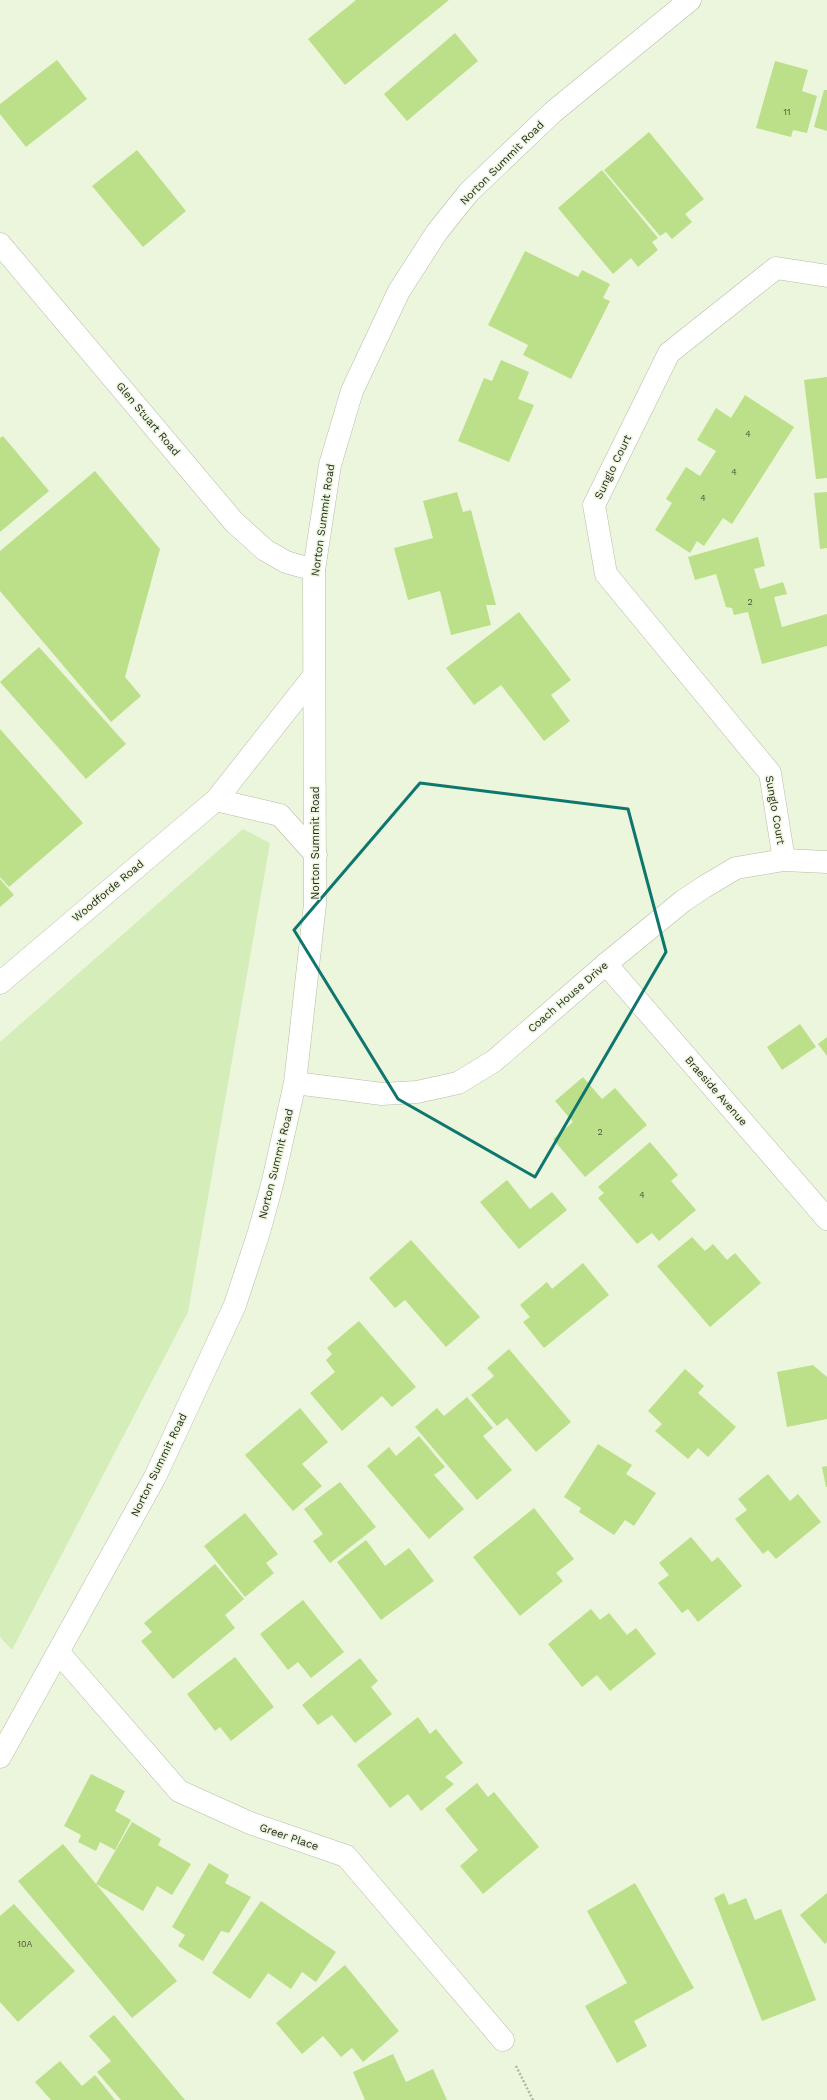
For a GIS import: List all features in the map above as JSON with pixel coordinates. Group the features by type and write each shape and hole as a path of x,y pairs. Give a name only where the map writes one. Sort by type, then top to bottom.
{"street":[{"name":"Norton Summit Road","path":"0,1757 155,1476 235,1305 259,1232 273,1182 295,1083 315,904 316,855 313,677 314,570 330,465 352,391 399,291 437,232 469,192 553,112 690,0"},
{"name":"Glen Stuart Road","path":"0,244 234,522 265,550 286,562 314,570"},
{"name":"Sunglo Court","path":"784,860 770,773 606,574 594,505 670,353 776,268 827,276"},
{"name":"Woodforde Road","path":"0,983 216,800 313,677"},
{"path":"216,800 280,815 316,855"},
{"name":"Coach House Drive","path":"295,1083 382,1094 417,1092 458,1083 494,1061 606,964 683,901 736,868 784,860 827,862"},
{"name":"Braeside Avenue","path":"606,964 827,1219"},
{"name":"Greer Place","path":"58,1653 179,1791 250,1823 346,1856 503,2040"}],"path":[{"path":"503,2040 533,2100"}],"highlighted area":[{"path":"420,783 628,809 666,952 535,1177 398,1099 294,930"}],"green space":[{"path":"243,829 270,843 188,1312 12,1650 0,1637 0,1042"}],"building":[{"path":"356,0 449,0 345,85 308,39"},
{"path":"455,33 478,61 407,121 384,94"},
{"path":"57,60 87,99 26,147 0,114 0,104"},
{"path":"775,61 808,70 802,91 817,96 807,133 793,130 791,137 756,128"},
{"path":"824,90 827,90 827,131 814,127"},
{"path":"649,132 704,199 685,214 692,222 672,239 666,232 660,236 604,170"},
{"path":"137,150 186,211 143,247 92,186"},
{"path":"602,170 658,238 652,242 658,250 638,267 631,258 613,274 558,208"},
{"path":"525,251 578,277 582,270 610,284 603,298 610,301 571,379 523,355 528,345 488,325"},
{"path":"501,360 529,372 518,399 534,405 509,462 458,441 484,378 492,381"},
{"path":"827,377 827,478 816,479 804,380"},
{"path":"745,395 794,427 732,524 723,518 704,546 697,541 690,553 655,530 672,503 666,499 686,467 700,476 716,451 697,440 716,408 731,418"},
{"path":"3,436 49,491 0,532 0,438"},
{"path":"95,471 160,549 125,677 141,696 111,722 0,591 0,551"},
{"path":"457,492 463,512 471,510 496,605 486,605 491,625 451,635 440,591 408,600 394,548 433,538 423,501"},
{"path":"827,492 827,548 820,549 814,493"},
{"path":"758,537 765,566 754,569 760,589 783,582 787,594 774,597 782,627 827,614 827,646 762,664 748,612 734,615 732,608 726,607 716,574 695,580 688,557"},
{"path":"519,612 571,680 551,695 570,721 544,741 501,685 474,705 446,668"},
{"path":"39,647 126,744 86,779 0,682"},
{"path":"0,729 83,823 9,887 0,877"},
{"path":"0,879 14,895 0,907"},
{"path":"800,1024 816,1047 782,1070 767,1047"},
{"path":"827,1037 827,1056 818,1044"},
{"path":"583,1077 602,1099 615,1088 647,1125 585,1177 553,1139 573,1122 555,1101"},
{"path":"650,1142 678,1175 671,1181 696,1210 659,1241 652,1233 637,1244 598,1198 604,1193 598,1187"},
{"path":"507,1180 530,1209 552,1192 567,1210 519,1249 480,1202"},
{"path":"692,1237 705,1251 713,1244 727,1260 735,1253 761,1283 710,1327 657,1266"},
{"path":"411,1240 480,1317 446,1347 405,1300 395,1308 369,1278"},
{"path":"583,1263 609,1295 544,1348 523,1322 530,1317 520,1305 547,1282 552,1289"},
{"path":"359,1321 416,1387 392,1407 382,1396 342,1431 310,1393 335,1372 326,1360 332,1354 327,1348"},
{"path":"509,1349 571,1422 536,1452 507,1418 497,1426 471,1395 494,1376 487,1368"},
{"path":"813,1365 827,1377 827,1419 787,1427 777,1372"},
{"path":"685,1369 704,1386 698,1393 736,1427 708,1457 698,1448 688,1459 655,1431 662,1424 648,1411"},
{"path":"467,1397 493,1428 483,1436 512,1470 477,1500 415,1427 437,1408 444,1416"},
{"path":"300,1408 328,1442 302,1464 322,1486 293,1511 245,1455"},
{"path":"419,1436 445,1467 434,1475 464,1509 429,1539 367,1466 389,1447 396,1456"},
{"path":"598,1444 632,1465 626,1474 656,1493 634,1526 625,1520 614,1535 579,1512 581,1508 564,1497"},
{"path":"827,1466 827,1487 826,1487 822,1467"},
{"path":"768,1474 790,1501 798,1494 821,1522 776,1559 768,1550 763,1554 735,1519 747,1510 738,1499"},
{"path":"340,1482 376,1527 330,1563 313,1541 323,1534 304,1509"},
{"path":"534,1508 574,1559 556,1573 563,1581 520,1616 473,1557"},
{"path":"245,1513 278,1554 266,1563 274,1573 245,1597 204,1546"},
{"path":"691,1537 712,1562 718,1557 742,1586 698,1622 688,1609 682,1613 658,1583 669,1575 659,1563"},
{"path":"366,1540 385,1566 409,1548 434,1581 381,1620 337,1562"},
{"path":"215,1564 244,1599 225,1615 235,1628 173,1679 141,1641 152,1632 144,1623"},
{"path":"303,1600 344,1652 311,1678 298,1662 288,1670 260,1634"},
{"path":"591,1609 600,1620 609,1613 627,1635 636,1628 656,1654 610,1691 597,1675 582,1687 548,1644"},
{"path":"235,1657 274,1707 231,1741 220,1727 215,1731 187,1694"},
{"path":"360,1658 378,1681 371,1687 392,1714 355,1743 332,1715 318,1725 302,1705"},
{"path":"418,1717 430,1734 436,1729 463,1763 445,1777 454,1784 421,1811 408,1794 390,1808 357,1765"},
{"path":"91,1774 125,1791 115,1811 131,1820 115,1850 100,1842 96,1851 78,1842 81,1835 64,1826"},
{"path":"477,1783 488,1797 494,1792 539,1847 483,1894 460,1866 478,1850 445,1809"},
{"path":"132,1822 161,1839 158,1845 191,1864 172,1895 157,1886 143,1911 96,1884"},
{"path":"63,1844 177,1981 132,2018 18,1881"},
{"path":"209,1863 229,1875 225,1883 251,1897 229,1933 221,1931 203,1961 178,1946 185,1935 172,1927"},
{"path":"635,1883 694,1988 634,2021 647,2046 617,2063 585,2006 627,1983 587,1911"},
{"path":"724,1893 729,1905 746,1898 755,1920 781,1909 816,2000 762,2021 714,1898"},
{"path":"827,1893 827,1942 825,1944 800,1915"},
{"path":"261,1901 336,1952 316,1982 302,1972 291,1989 268,1973 250,1999 212,1973"},
{"path":"14,1904 75,1971 18,2022 0,2002 0,1916"},
{"path":"345,1965 399,2031 363,2062 352,2048 341,2057 323,2036 302,2054 276,2023"},
{"path":"114,2015 185,2100 121,2100 97,2072 111,2061 89,2036"},
{"path":"393,2054 406,2082 433,2069 447,2100 365,2100 353,2072"},
{"path":"60,2061 82,2086 95,2075 115,2100 51,2100 35,2082"}]}
